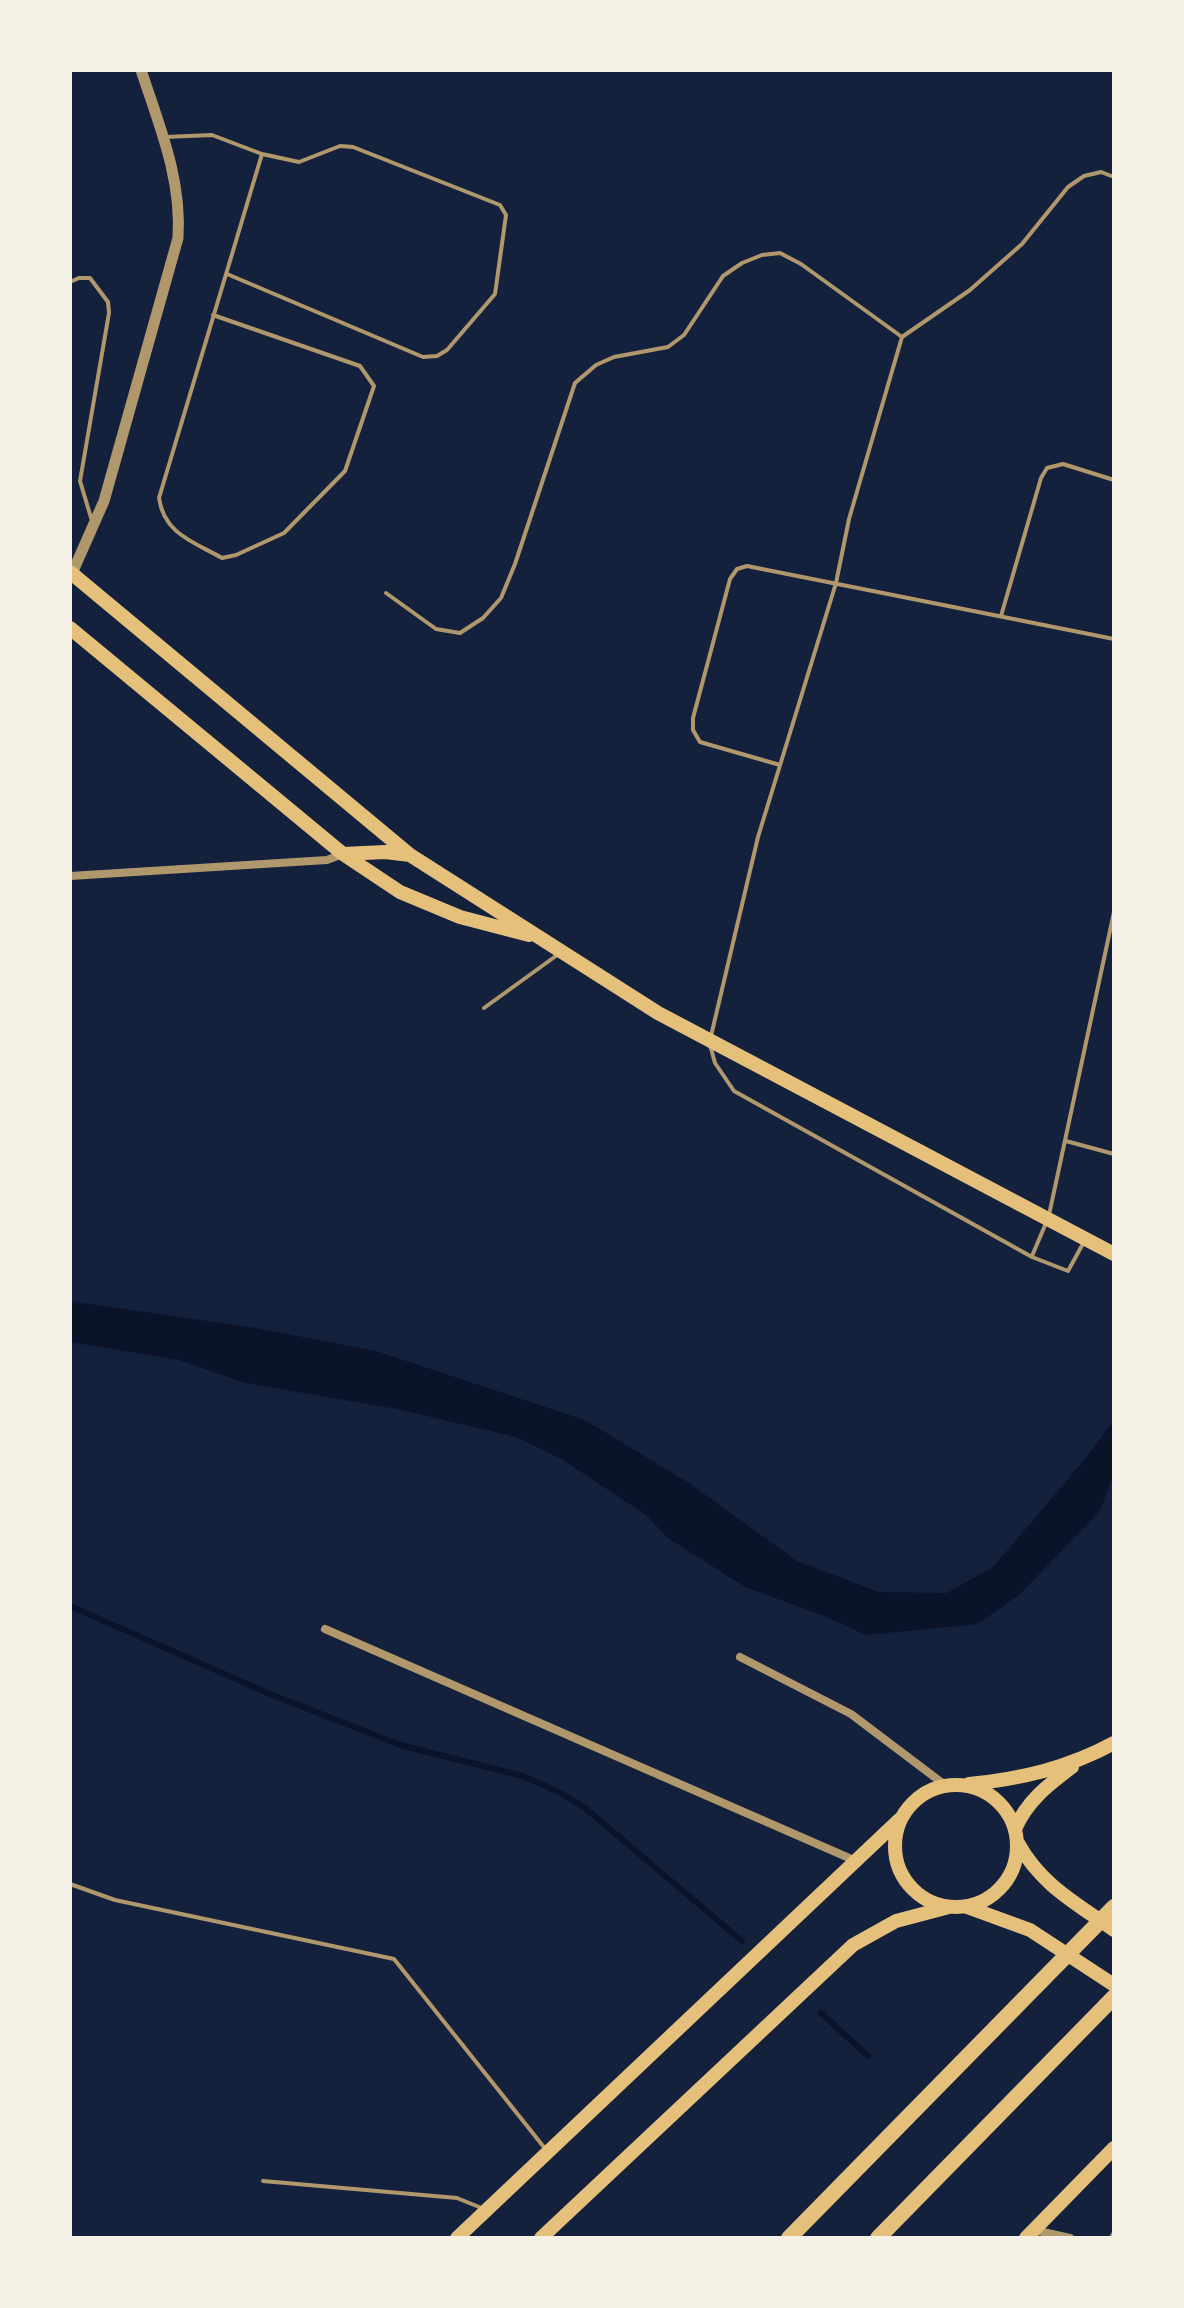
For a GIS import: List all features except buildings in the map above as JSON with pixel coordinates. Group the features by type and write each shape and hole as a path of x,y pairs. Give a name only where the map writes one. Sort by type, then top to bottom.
{"highway":[{"path":"789,2238 1114,1907"},
{"path":"878,2238 1114,1997"}],"main road":[{"path":"71,575 410,855 658,1013 1114,1254"},
{"path":"70,628 343,854 400,892 448,912 542,939"},
{"path":"343,854 385,852 410,855"},
{"path":"457,2238 900,1819 918,1797 945,1785 1029,1776 1079,1761 1114,1743"},
{"path":"541,2238 853,1945 896,1921 949,1907 967,1907 984,1901 998,1891 1009,1877 1016,1860 1016,1836 1023,1812 1031,1801 1079,1761"},
{"path":"964,1785 996,1799 1008,1813 1016,1836 1035,1871 1114,1930"},
{"path":"900,1819 894,1838 895,1858 902,1876 922,1897 949,1907"},
{"path":"967,1907 1030,1930 1114,1985"},
{"path":"1032,2235 1114,2148"}],"street":[{"path":"71,575 94,527 112,475 178,238 176,184 141,70"},
{"path":"70,876 327,860 343,854"},
{"path":"325,1629 856,1861"},
{"path":"740,1657 851,1714 945,1785"},
{"path":"1032,2235 1070,2238"}],"lane":[{"path":"163,137 212,135 262,154 299,162 340,146 353,147 500,205 506,215 495,294 447,350 437,356 423,357 227,274"},
{"path":"213,315 360,366 374,386 345,471 284,533 236,555 222,558 170,528 161,511 159,498 213,315 227,274 262,154"},
{"path":"1086,1238 1068,1271 1032,1257 734,1091 715,1063 709,1041 758,837 836,583 849,519 902,337 970,290 1022,244 1068,187 1084,176 1101,172 1114,177"},
{"path":"386,593 436,629 460,633 483,618 501,598 515,564 575,383 596,365 614,357 668,347 684,335 723,276 742,263 762,255 780,253 801,264 902,337"},
{"path":"70,282 90,278 108,302 109,313 80,481 94,527"},
{"path":"1001,616 1041,478 1047,468 1063,464 1114,480"},
{"path":"780,765 700,742 693,730 693,718 730,579 737,569 747,566 1114,639"},
{"path":"1032,1257 1048,1219 1114,912"},
{"path":"484,1008 563,952"},
{"path":"1066,1141 1114,1154"},
{"path":"70,1884 115,1900 394,1959 548,2152"},
{"path":"263,2181 457,2198 486,2210"}],"water":[{"path":"70,1301 256,1328 376,1351 585,1420 689,1483 797,1561 879,1592 947,1593 994,1566 1086,1458 1114,1420 1114,1473 1100,1511 1020,1594 978,1624 866,1635 745,1587 668,1538 646,1515 563,1460 516,1437 397,1409 245,1383 179,1360 70,1342"}],"waterway":[{"path":"70,1606 270,1694 400,1745 523,1776 561,1793 585,1808 742,1941"},
{"path":"821,2013 868,2056"}]}
